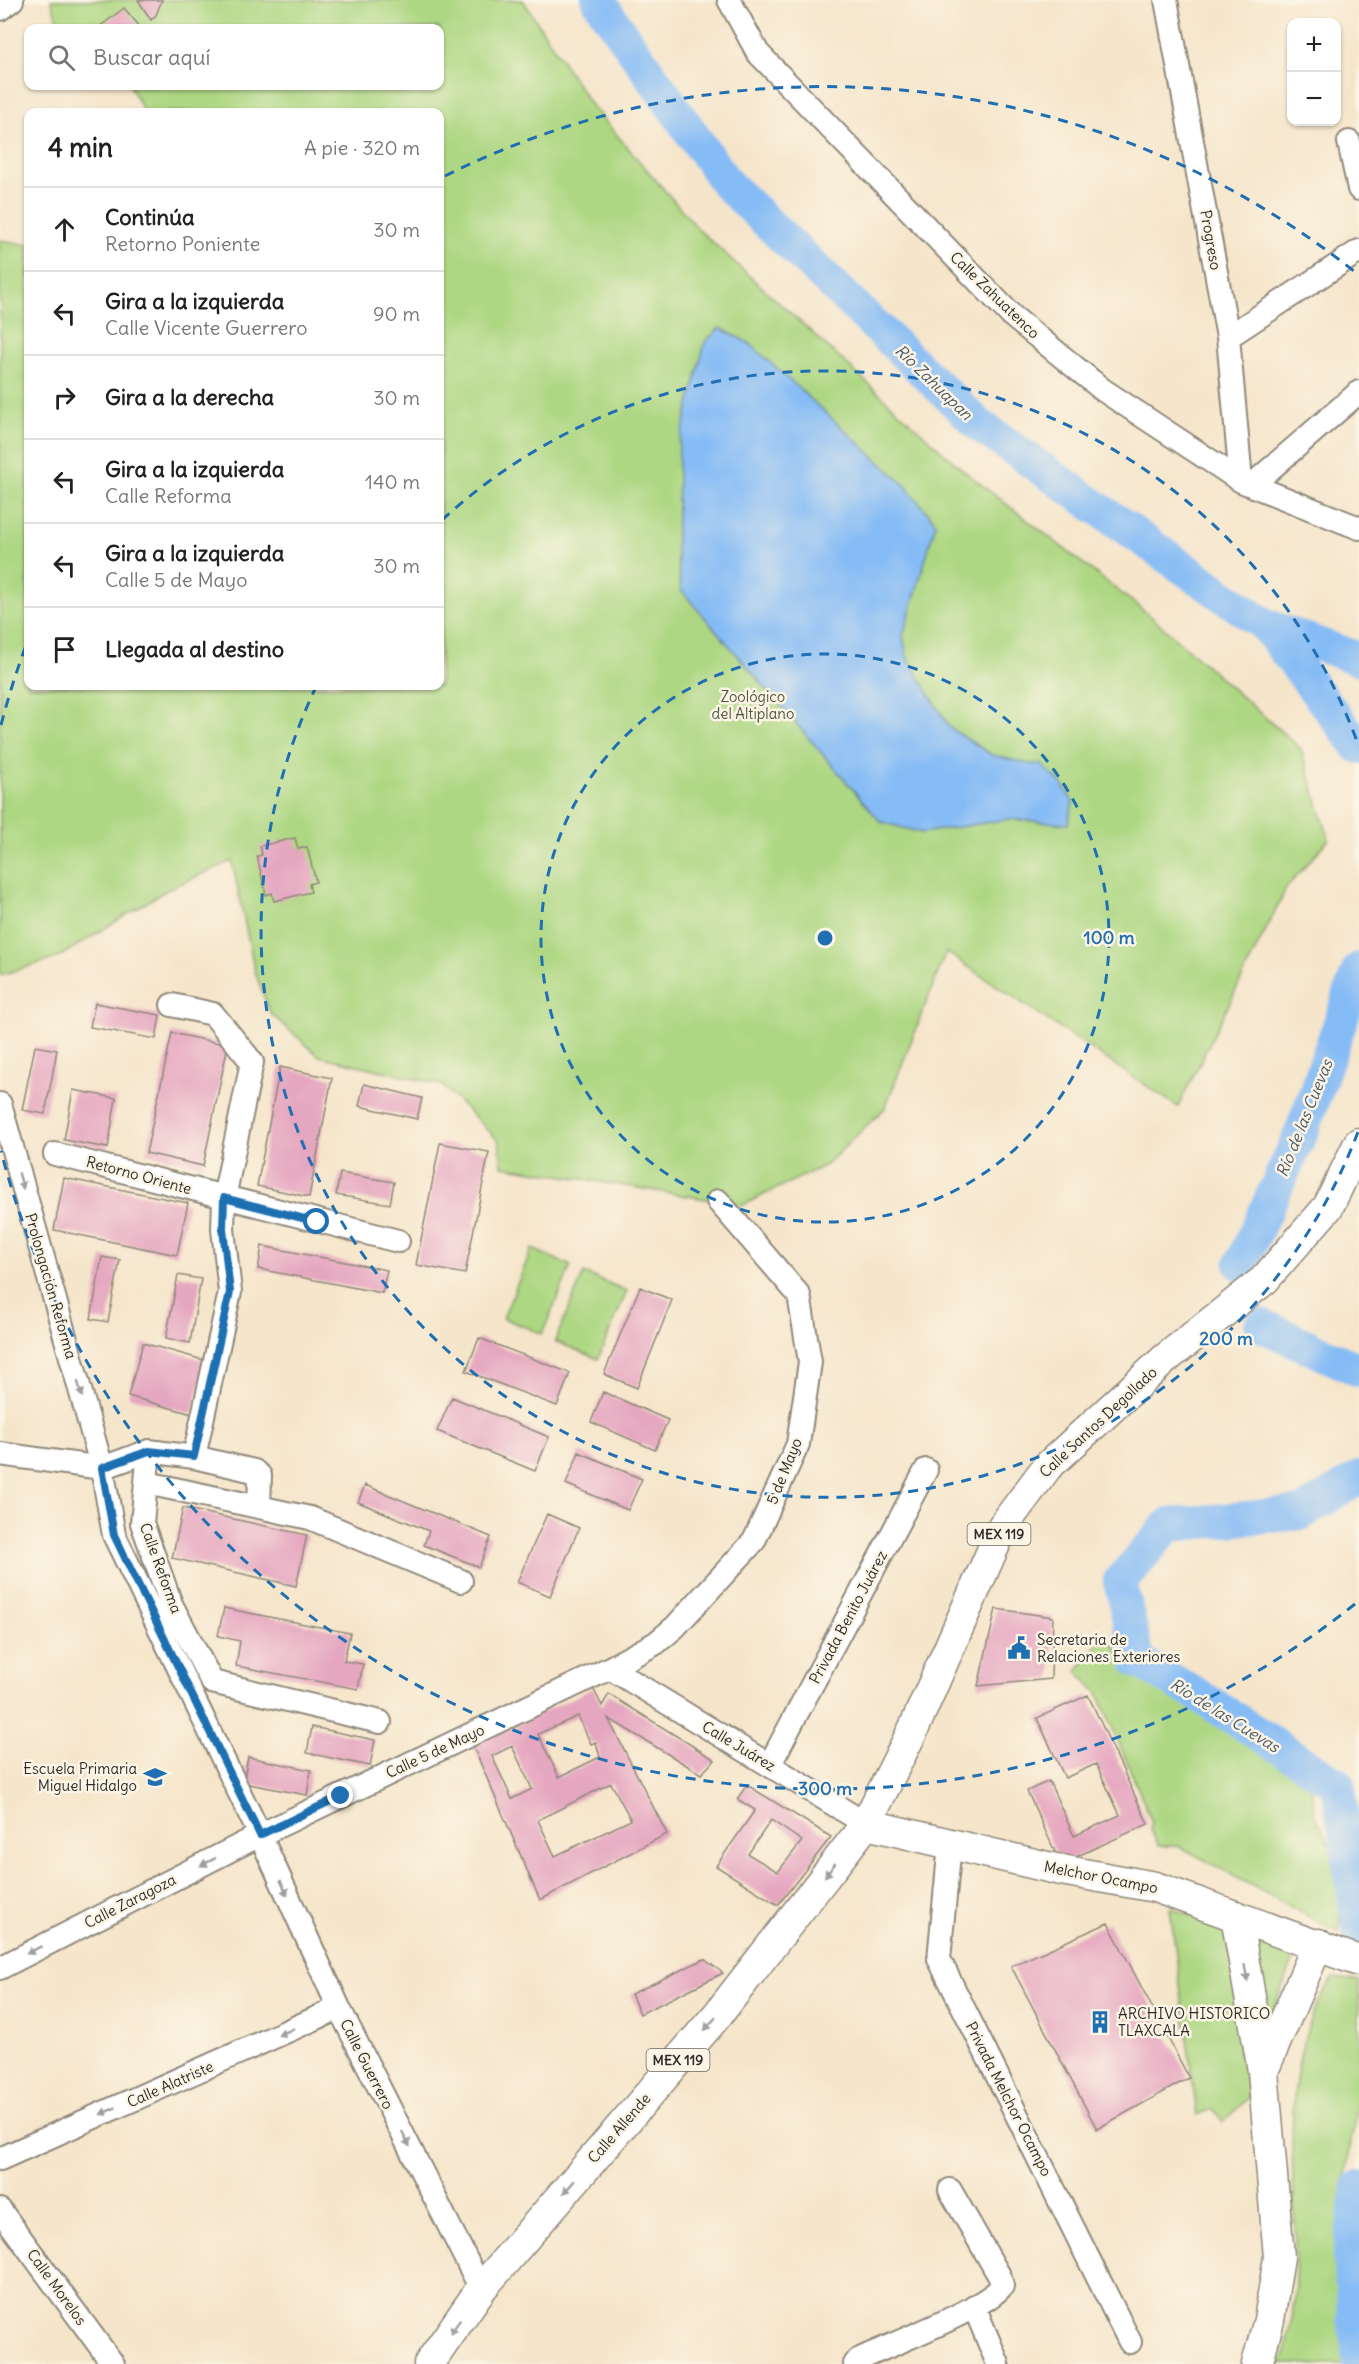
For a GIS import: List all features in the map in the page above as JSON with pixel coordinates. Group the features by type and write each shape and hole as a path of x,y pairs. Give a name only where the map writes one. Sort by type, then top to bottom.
{"main road":[{"name":"Calle Santos Degollado","path":"866,1824 913,1730 1003,1526 1047,1467 1165,1359 1264,1280 1328,1207 1359,1143"},
{"name":"Melchor Ocampo","path":"866,1824 1056,1869 1155,1887 1324,1946 1359,1961"},
{"name":"Calle Allende","path":"481,2289 718,2013 866,1824"},
{"path":"1236,1916 1263,2071 1279,2257 1269,2320 1257,2364"},
{"path":"1263,2071 1324,1946"},
{"name":"MEX 119","path":"429,2364 481,2289"}],"street":[{"path":"0,9 12,0"},
{"name":"Calle Zahuatenco","path":"729,0 758,53 1012,316 1103,390 1247,483 1359,528"},
{"name":"Progreso","path":"1166,0 1228,337 1247,483"},
{"path":"1349,142 1359,189"},
{"path":"1228,337 1359,252"},
{"path":"1247,483 1359,392"},
{"path":"172,1005 213,1014 252,1062 224,1198 223,1229 230,1292 194,1456"},
{"name":"Prolongación Reforma","path":"0,1104 102,1468"},
{"name":"Retorno Oriente","path":"55,1154 398,1241"},
{"name":"5 de Mayo","path":"610,1668 656,1642 675,1627 754,1541 798,1444 810,1362 799,1294 718,1201"},
{"path":"0,1454 102,1468 149,1451 194,1456 254,1471 260,1476 259,1507"},
{"name":"Calle Reforma","path":"149,1451 142,1523 171,1604 212,1682 381,1722"},
{"name":"Calle Reforma","path":"102,1468 114,1535 260,1835"},
{"name":"Privada Benito Juárez","path":"770,1764 926,1470"},
{"path":"147,1483 310,1518 460,1581"},
{"name":"Calle Juárez","path":"610,1668 866,1824"},
{"name":"Calle 5 de Mayo","path":"260,1835 610,1668"},
{"name":"Calle Zaragoza","path":"0,1968 260,1835"},
{"name":"Calle Guerrero","path":"260,1835 339,2008 481,2289"},
{"name":"Privada Melchor Ocampo","path":"950,1844 939,1959 1130,2342"},
{"name":"Calle Alatriste","path":"0,2159 339,2008"},
{"path":"855,2364 858,2360 974,2306 995,2294 1002,2286 1000,2277 950,2190"},
{"name":"Calle Morelos","path":"0,2210 110,2363"},
{"path":"974,2306 998,2364"}],"green space":[{"name":"Zoológico del Altiplano","path":"51,0 523,0 590,104 699,230 964,471 1148,614 1301,749 1329,839 1287,887 1178,1107 946,952 885,1108 826,1165 743,1205 502,1166 499,1141 442,1085 319,1056 270,1013 255,972 232,861 168,889 57,958 0,975 0,240 24,244 24,690 444,690 444,108 142,108 132,90 444,90 444,24 59,24"},
{"path":"532,1249 571,1266 542,1334 503,1318"},
{"path":"584,1273 627,1291 598,1359 555,1341"},
{"path":"1105,1634 1131,1668 1234,1723 1240,1735 1309,1771 1315,1814 1332,1851 1340,1899 1339,1933 1179,1846 1159,1846 1150,1829 1152,1822 1098,1693 1077,1671"},
{"path":"1170,1908 1228,1927 1248,2098 1223,2122 1213,2109 1197,2115"},
{"path":"1254,1942 1296,1954 1263,2035"},
{"path":"1334,1978 1359,1981 1359,2092 1340,2211 1343,2364 1280,2364 1290,2333 1295,2290 1292,2151 1295,2087 1300,2056 1309,2026 1323,1995"}],"water":[{"path":"720,328 749,343 904,484 936,523 903,636 907,657 950,728 992,755 1029,764 1041,764 1062,784 1073,802 1068,824 1009,819 922,833 881,822 681,590 676,546 679,445 705,342"}],"building":[{"path":"138,0 162,0 156,15 151,20"},
{"path":"124,8 138,24 103,24"},
{"path":"295,838 298,849 307,847 316,882 309,884 311,892 274,901 272,893 266,895 257,856 262,855 260,846"},
{"path":"95,1003 160,1015 156,1039 90,1027"},
{"path":"172,1033 228,1045 203,1166 146,1153"},
{"path":"35,1046 57,1050 45,1114 22,1110"},
{"path":"280,1067 332,1078 309,1197 257,1186"},
{"path":"364,1084 422,1098 417,1119 359,1106"},
{"path":"73,1090 116,1098 108,1148 64,1140"},
{"path":"440,1143 489,1152 465,1274 416,1265"},
{"path":"340,1173 394,1182 390,1204 336,1195"},
{"path":"64,1178 188,1203 177,1255 54,1230"},
{"path":"262,1246 387,1270 382,1293 258,1269"},
{"path":"102,1257 120,1260 108,1322 91,1319"},
{"path":"178,1275 201,1279 190,1343 166,1338"},
{"path":"640,1287 672,1300 637,1388 604,1374"},
{"path":"479,1338 570,1373 557,1406 466,1371"},
{"path":"143,1343 207,1361 192,1414 128,1396"},
{"path":"603,1392 668,1420 655,1450 591,1422"},
{"path":"452,1397 549,1437 535,1471 437,1431"},
{"path":"579,1452 642,1479 628,1510 566,1484"},
{"path":"365,1485 491,1537 479,1567 424,1545 429,1531 358,1502"},
{"path":"183,1508 307,1535 296,1586 172,1558"},
{"path":"547,1514 579,1528 550,1596 517,1582"},
{"path":"224,1608 350,1633 344,1661 363,1664 358,1689 236,1666 240,1641 218,1636"},
{"name":"Secretaria de Relaciones Exteriores","path":"996,1609 1053,1617 1051,1679 978,1686"},
{"path":"593,1688 602,1706 609,1694 715,1760 701,1774 608,1718 667,1834 540,1900 473,1746","holes":["578,1716 591,1744 596,1742 600,1757 559,1777 538,1734","512,1746 532,1789 512,1799 492,1756","611,1783 631,1820 555,1856 538,1820"]},
{"path":"1088,1695 1148,1824 1069,1860 1057,1856 1027,1791 1049,1781 1074,1836 1120,1815 1096,1764 1065,1778 1037,1718"},
{"path":"312,1727 375,1740 370,1766 307,1753"},
{"path":"248,1757 311,1770 307,1795 243,1783"},
{"path":"747,1785 831,1837 778,1905 716,1866 755,1810 737,1799","holes":["771,1820 802,1841 778,1872 748,1854"]},
{"name":"ARCHIVO HISTORICO TLAXCALA","path":"1108,1923 1189,2078 1097,2129 1011,1966"},
{"path":"704,1959 723,1973 640,2014 631,1994"}],"waterway":[{"name":"Río Zahuapan","path":"598,0 727,184 979,425 1265,625 1359,659"},
{"name":"Río de las Cuevas","path":"1265,625 1359,747"},
{"name":"Río de las Cuevas","path":"1241,1264 1302,1131 1359,969"},
{"name":"Río de las Cuevas","path":"1261,1325 1359,1370"},
{"name":"Río de las Cuevas","path":"1359,1478 1302,1513 1169,1525 1120,1581 1138,1661 1198,1695 1338,1785 1359,1929"},
{"name":"Río de las Cuevas","path":"1359,2187 1349,2257 1359,2364"}],"place":[{"name":"Secretaria de Relaciones Exteriores","path":"1019,1648"},
{"name":"Escuela Primaria Miguel Hidalgo","path":"155,1777"},
{"name":"ARCHIVO HISTORICO TLAXCALA","path":"1100,2022"}],"route":[{"path":"317,1222 224,1198 223,1229 230,1292 194,1456 149,1451 102,1468 114,1535 260,1835 341,1796"}]}
